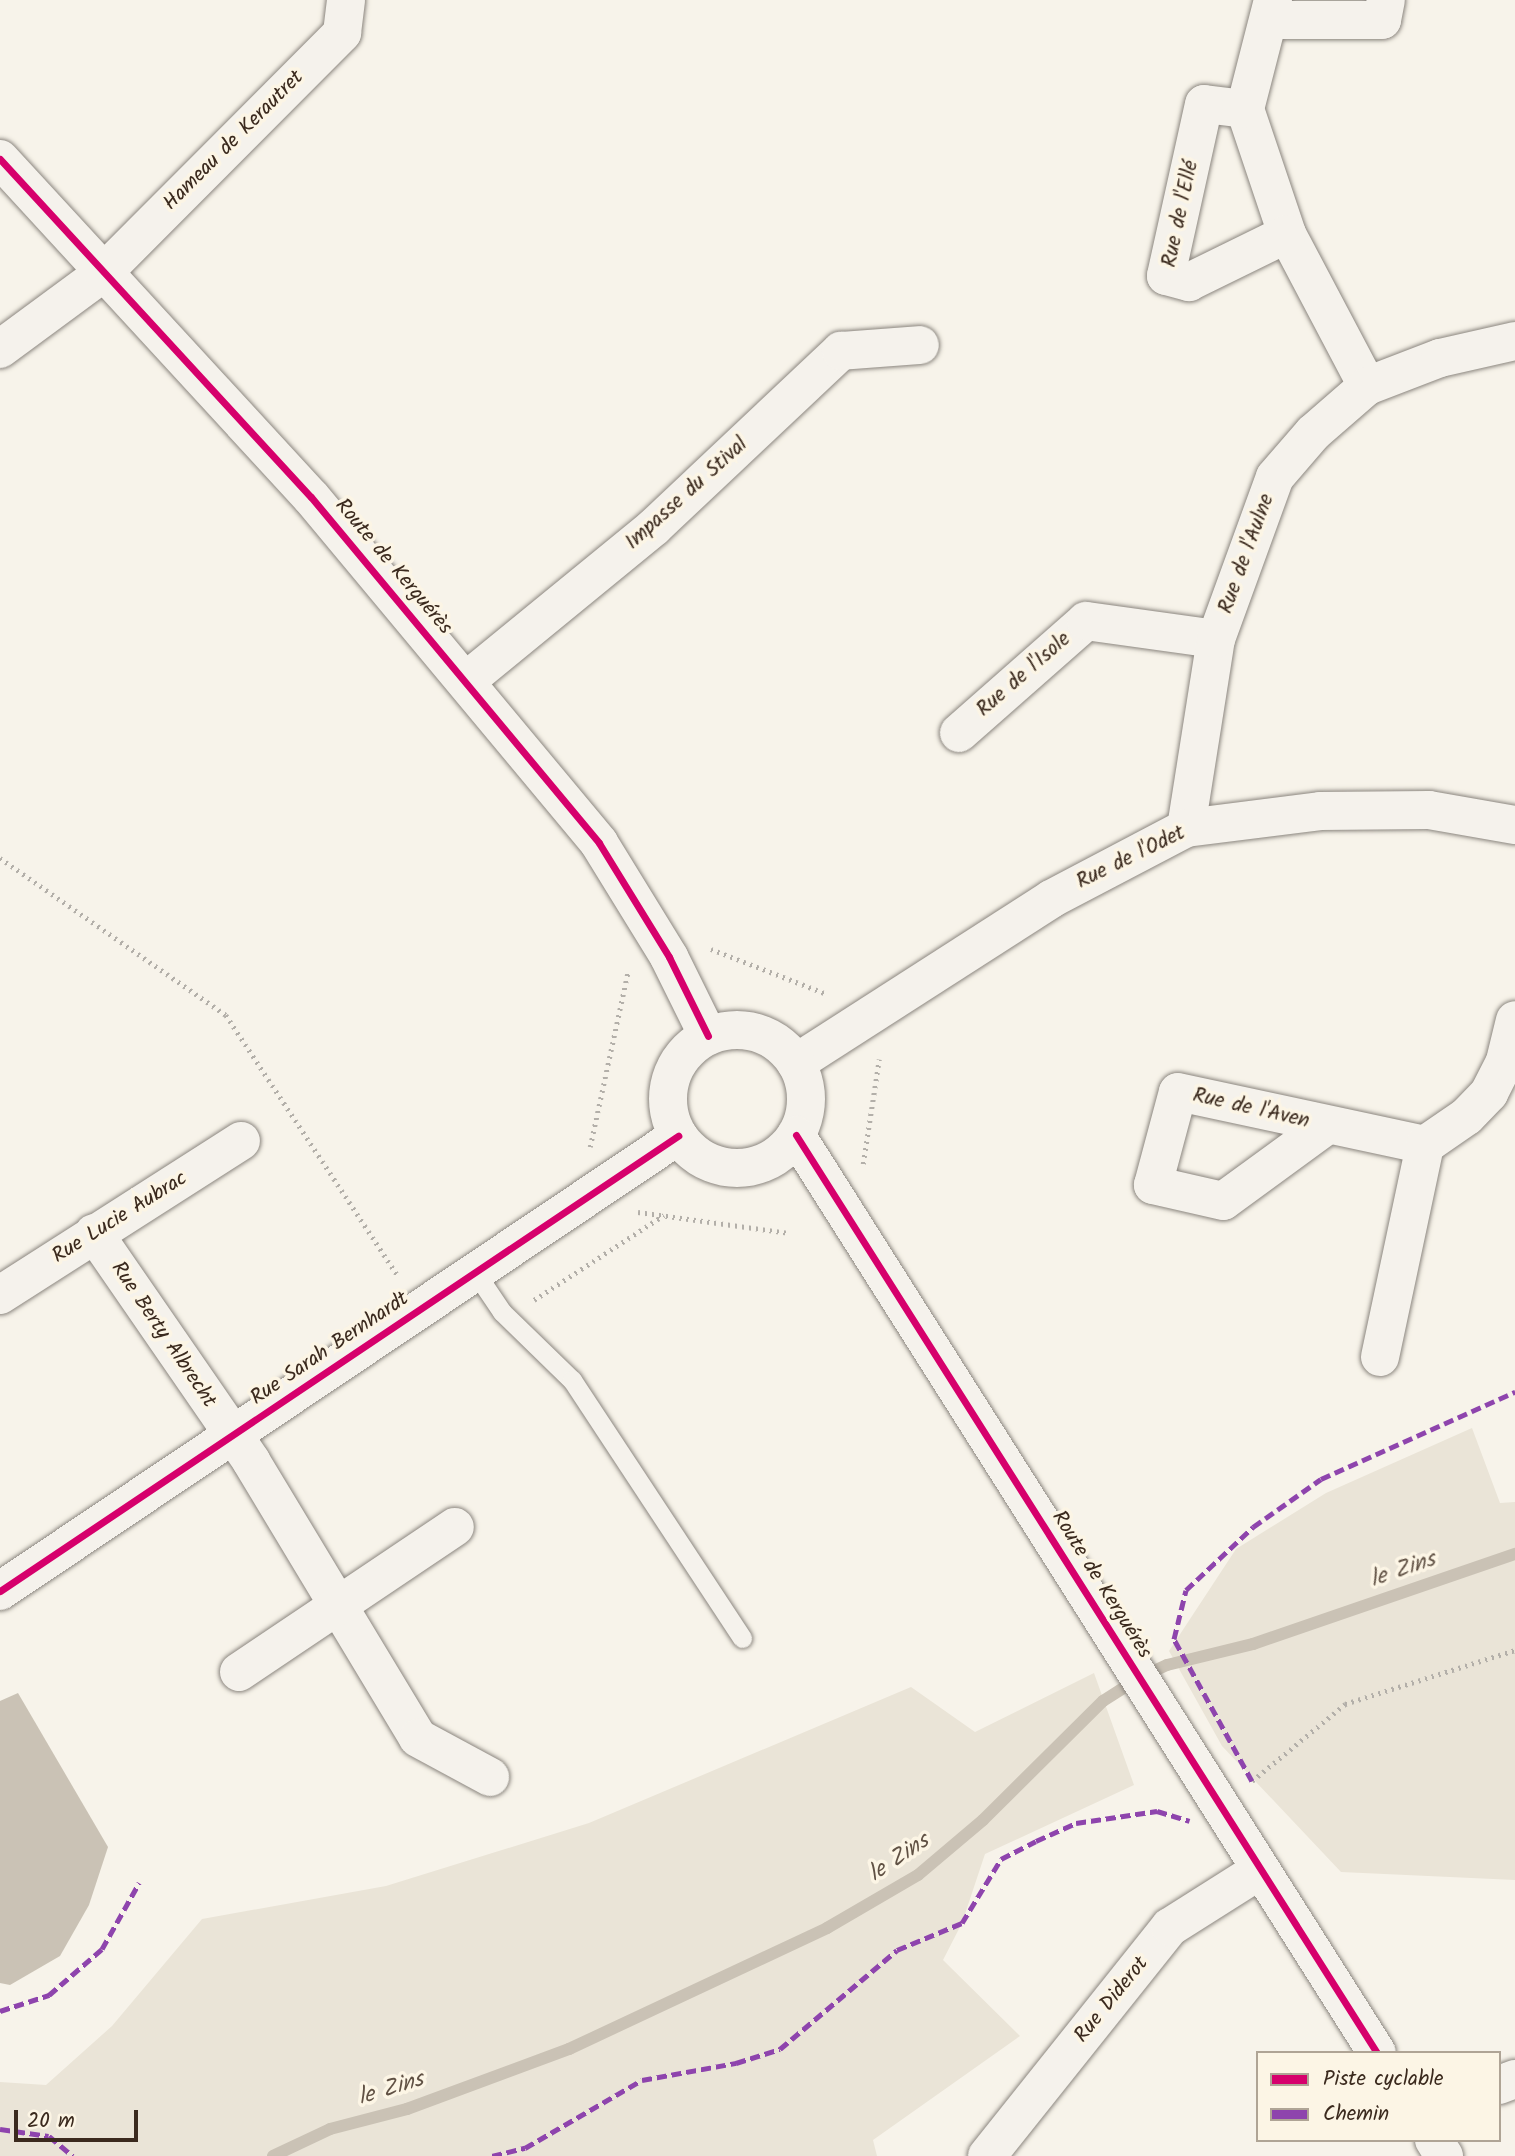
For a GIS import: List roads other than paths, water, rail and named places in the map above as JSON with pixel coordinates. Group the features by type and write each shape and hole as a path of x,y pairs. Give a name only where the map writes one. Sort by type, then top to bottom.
{"street":[{"name":"Hameau de Kerautret","path":"0,349 103,274 342,33 346,0"},
{"path":"1367,386 1287,234 1245,109 1271,10 1382,20 1386,0"},
{"name":"Rue de l'Ellé","path":"1245,109 1204,104 1166,276 1189,282 1287,234"},
{"name":"Route de Kerguérès","path":"0,159 311,497 599,843 665,950 708,1036"},
{"name":"Rue de l'Aulne","path":"1186,828 1216,639 1275,477 1312,433 1367,386 1440,358 1515,341"},
{"name":"Impasse du Stival","path":"466,681 654,527 841,351 920,345"},
{"name":"Rue de l'Isole","path":"959,733 1086,621 1216,639"},
{"name":"Rue de l'Odet","path":"796,1063 1051,899 1186,828 1347,811 1429,810 1515,825"},
{"path":"1380,1357 1425,1145 1467,1116 1489,1093 1505,1060 1515,1020"},
{"path":"727,1031 767,1037 796,1063 806,1099 796,1135 781,1153 761,1164 737,1168 704,1159 678,1136 670,1114 668,1091 675,1068 689,1050 708,1036 727,1031"},
{"name":"Rue de l'Aven","path":"1326,1126 1425,1145"},
{"name":"Route de Kerguérès","path":"796,1135 1376,2051"},
{"name":"Rue Sarah Bernhardt","path":"0,1591 678,1136"},
{"name":"Rue Lucie Aubrac","path":"0,1295 241,1141"},
{"name":"Rue Berty Albrecht","path":"94,1233 232,1436 418,1738 490,1777"},
{"path":"239,1672 337,1603 455,1527"},
{"name":"Rue Diderot","path":"987,2156 1170,1927 1260,1870"}],"lane":[{"path":"475,1272 502,1312 572,1380 742,1639"}],"waterway":[{"name":"le Zins","path":"273,2156 330,2129 407,2109 569,2049 827,1928 918,1875 983,1820 1103,1701 1139,1678 1167,1665 1253,1644 1515,1554"}]}
